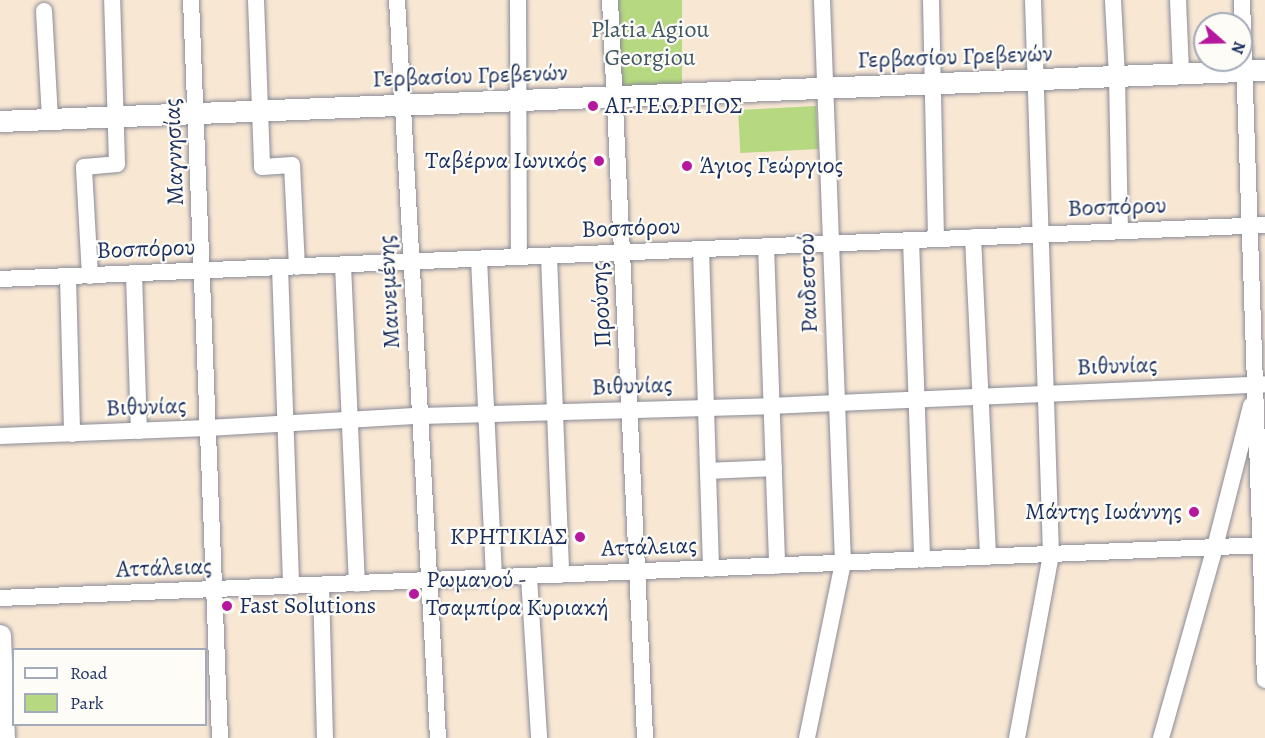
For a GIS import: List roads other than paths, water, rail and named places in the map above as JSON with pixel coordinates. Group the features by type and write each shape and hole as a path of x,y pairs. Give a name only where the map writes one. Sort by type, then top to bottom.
{"main road":[{"name":"Γερβασίου Γρεβενών","path":"0,121 1255,70"},
{"path":"0,635 4,738"}],"street":[{"path":"90,276 84,167 117,164 112,0"},
{"name":"Μαγνησίας","path":"190,0 220,738"},
{"path":"256,0 262,167 292,165 284,424 291,587"},
{"name":"Μαινεμένης","path":"397,0 438,738"},
{"path":"518,0 519,257"},
{"name":"Προύσης","path":"610,0 645,738"},
{"name":"Ραιδεστού","path":"807,738 843,563 822,0"},
{"path":"931,0 936,239"},
{"path":"1017,738 1051,554 1033,0"},
{"path":"1113,0 1120,231"},
{"path":"1178,0 1181,73"},
{"path":"1242,0 1255,70 1265,680"},
{"path":"44,11 50,119"},
{"name":"Βοσπόρου","path":"0,279 1257,225"},
{"path":"973,237 988,557"},
{"path":"911,240 922,560"},
{"path":"766,246 777,566"},
{"path":"701,249 711,569"},
{"path":"549,256 553,412 561,575"},
{"path":"479,259 494,578"},
{"path":"343,265 357,584"},
{"path":"135,274 140,431"},
{"path":"68,276 72,434"},
{"path":"1161,738 1261,384"},
{"name":"Βιθυνίας","path":"0,436 208,428 419,416 771,406 1261,384"},
{"path":"708,471 774,468"},
{"name":"Αττάλειας","path":"0,598 213,591 1263,545"},
{"path":"529,577 539,738"},
{"path":"321,586 325,738"}],"place":[{"name":"ΑΓ.ΓΕΩΡΓΙΟΣ","path":"593,106"},
{"name":"Ταβέρνα Ιωνικός","path":"599,161"},
{"name":"Άγιος Γεώργιος","path":"687,166"},
{"name":"Μάντης Ιωάννης","path":"1194,512"},
{"name":"ΚΡΗΤΙΚΙΑΣ","path":"580,537"},
{"name":"Ρωμανού - Τσαμπίρα Κυριακή","path":"414,594"},
{"name":"Fast Solutions","path":"227,606"}],"park label":[{"name":"Platia Agiou Georgiou","path":"650,44"}]}
